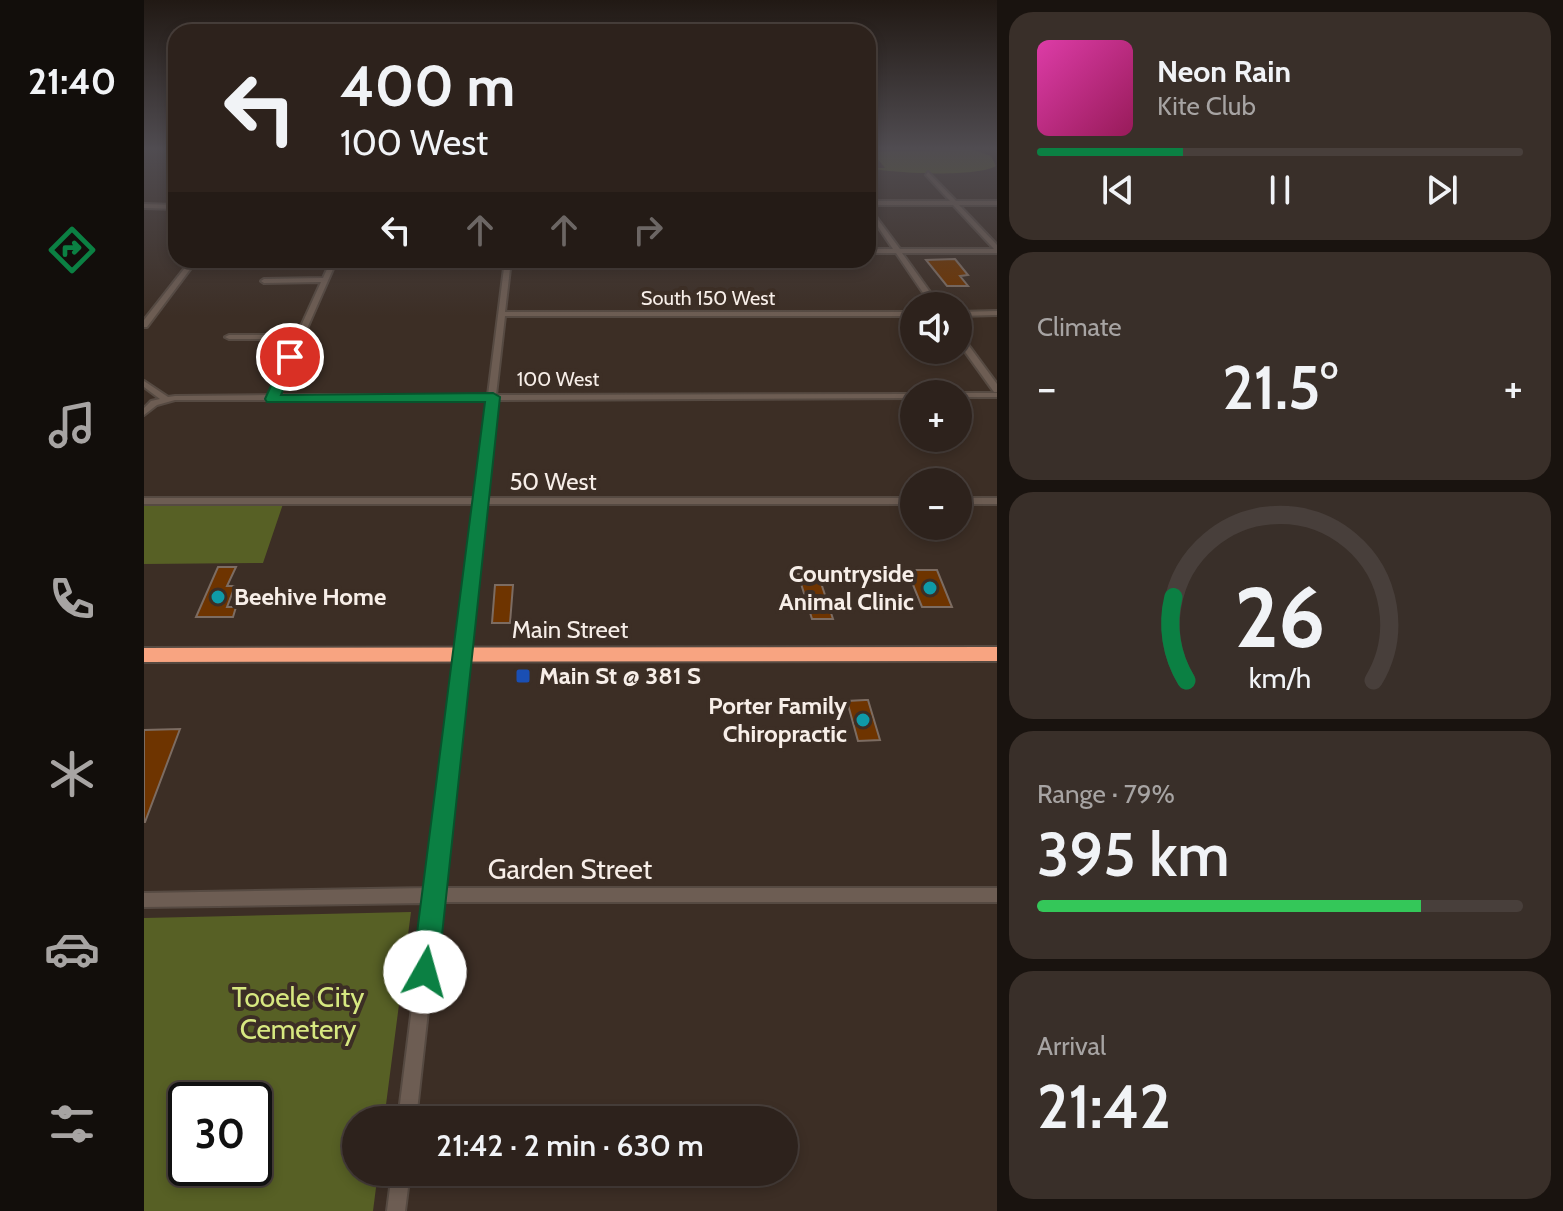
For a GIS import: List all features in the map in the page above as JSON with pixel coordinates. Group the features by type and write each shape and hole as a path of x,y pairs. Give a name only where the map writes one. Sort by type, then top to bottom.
{"highway":[{"name":"Main Street","path":"144,655 997,654"}],"street":[{"path":"876,206 939,204"},
{"path":"954,204 997,250"},
{"path":"146,208 168,207"},
{"path":"876,218 927,292"},
{"path":"876,251 997,250"},
{"path":"144,325 188,268"},
{"path":"272,399 330,268"},
{"path":"409,1106 507,268"},
{"path":"264,281 324,280"},
{"path":"972,314 997,313"},
{"name":"South 150 West","path":"503,314 900,314"},
{"path":"229,337 299,337"},
{"path":"972,357 997,393"},
{"path":"144,383 166,400"},
{"path":"972,394 997,393"},
{"name":"100 West","path":"144,412 154,403 166,400 900,396"},
{"name":"50 West","path":"144,501 900,501"},
{"path":"972,501 997,501"},
{"name":"Garden Street","path":"144,900 435,895 997,895"},
{"path":"396,1211 399,1186"}],"green space":[{"path":"144,501 283,504 263,563 144,564"},
{"name":"Tooele City Cemetery","path":"411,912 386,1106 342,1106 342,1186 376,1186 373,1211 144,1211 144,918"}],"building":[{"path":"955,259 968,275 960,276 968,286 947,286 926,260"},
{"name":"Beehive Home","path":"218,567 236,567 227,586 235,586 227,607 236,607 233,617 196,617"},
{"name":"Countryside Animal Clinic","path":"907,570 937,570 952,607 922,607"},
{"path":"798,574 818,574 833,619 812,619"},
{"path":"495,585 513,585 510,623 492,623"},
{"name":"Porter Family Chiropractic","path":"868,700 880,740 858,741 847,701"},
{"path":"180,729 145,822 144,822 144,730"}],"place":[{"name":"Countryside Animal Clinic","path":"930,588"},
{"name":"Beehive Home","path":"218,597"},
{"name":"Main St @ 381 S","path":"523,676"},
{"name":"Porter Family Chiropractic","path":"863,720"}],"route":[{"path":"290,357 272,399 493,397 425,972"}]}
